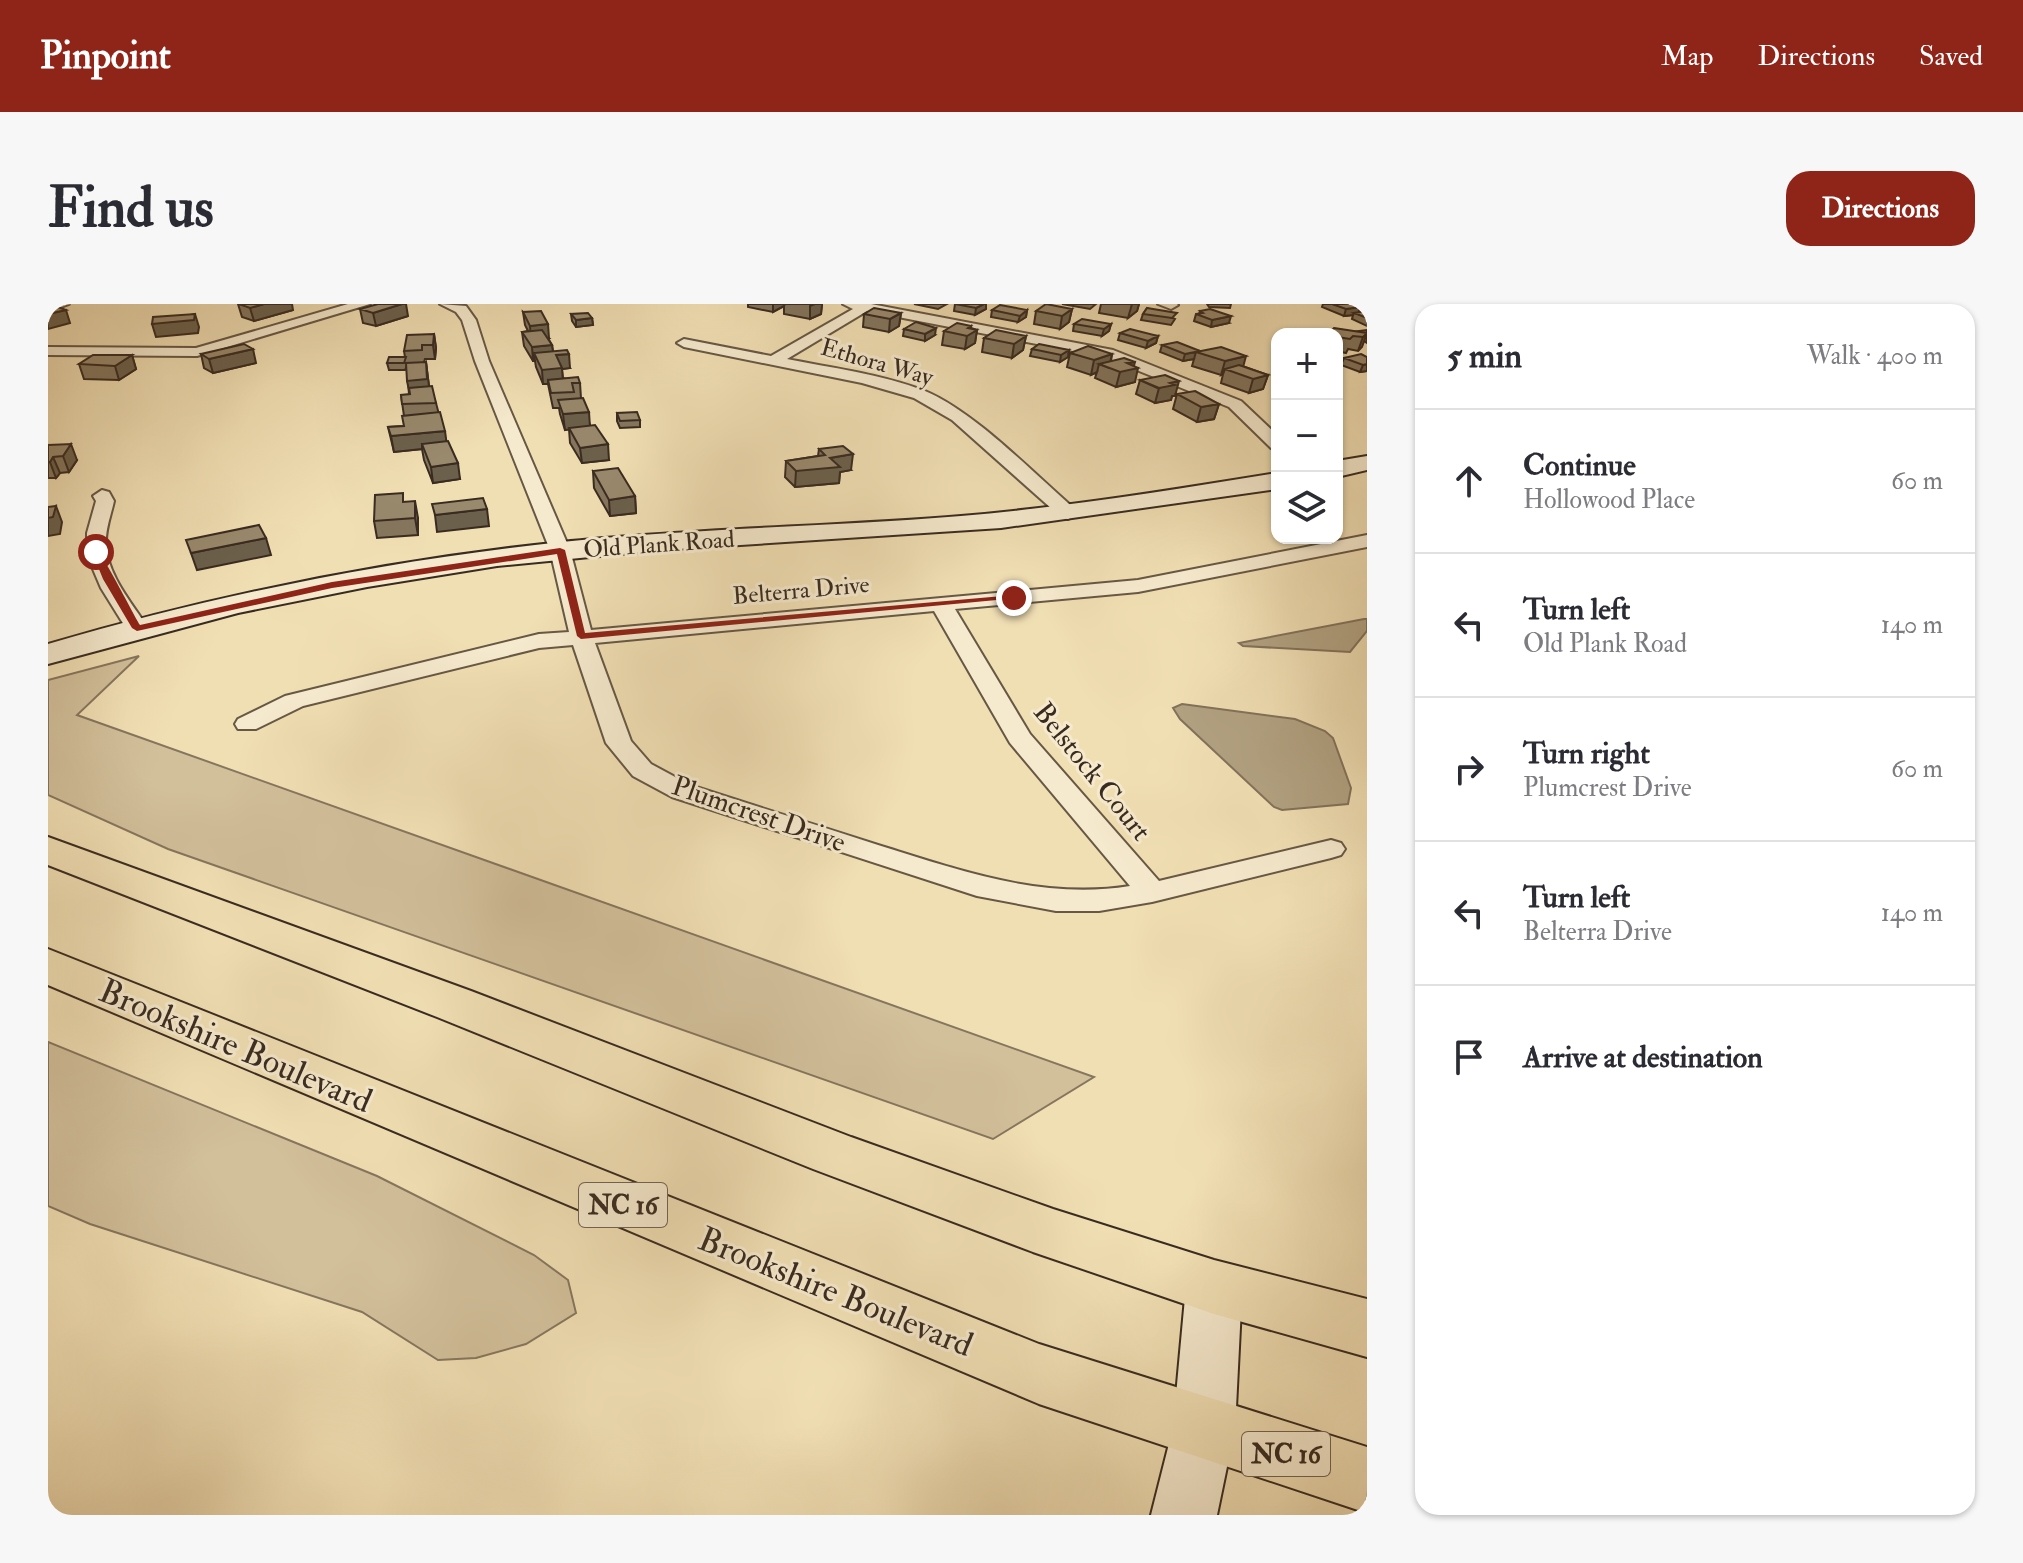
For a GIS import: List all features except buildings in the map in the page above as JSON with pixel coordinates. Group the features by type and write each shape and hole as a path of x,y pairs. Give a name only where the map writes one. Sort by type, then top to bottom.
{"highway":[{"path":"48,850 454,1004 832,1153 1053,1234 1214,1287 1367,1328"},
{"path":"48,874 99,869"},
{"name":"Brookshire Boulevard","path":"48,966 1025,1368 1367,1480"}],"street":[{"path":"48,308 62,304"},
{"path":"48,351 197,352 363,304"},
{"name":"Plumcrest Drive","path":"447,304 461,309 469,320 482,361 560,550 581,636 619,743 642,770 681,791 987,889 1056,901 1099,901 1152,892 1331,849"},
{"path":"1165,304 1171,305"},
{"path":"774,360 857,305 1108,353 1235,404 1271,438"},
{"name":"Ethora Way","path":"684,343 894,386 941,405 1068,513"},
{"path":"1343,468 1367,463"},
{"name":"Old Plank Road","path":"48,654 137,628 332,585 560,550 961,524 1068,513 1271,482"},
{"path":"102,496 105,501 95,541 96,552 137,628"},
{"name":"Belterra Drive","path":"247,724 294,701 539,641 1138,586 1367,541"},
{"name":"Belstock Court","path":"941,604 1019,738 1152,892"},
{"path":"1184,1515 1204,1428 1214,1287"}],"shaded area":[{"path":"1367,619 1367,631 1350,652 1243,646 1239,643"},
{"path":"139,656 77,715 1094,1077 993,1139 168,849 48,795 48,680"},
{"path":"1182,704 1295,719 1325,731 1333,738 1351,788 1348,804 1282,810 1274,807 1180,719 1173,708"},
{"path":"48,1042 377,1176 534,1255 568,1280 576,1313 526,1344 476,1358 438,1360 362,1312 90,1224 48,1206"}],"route":[{"path":"96,552 137,628 332,585 560,550 581,636 1014,598"}]}
